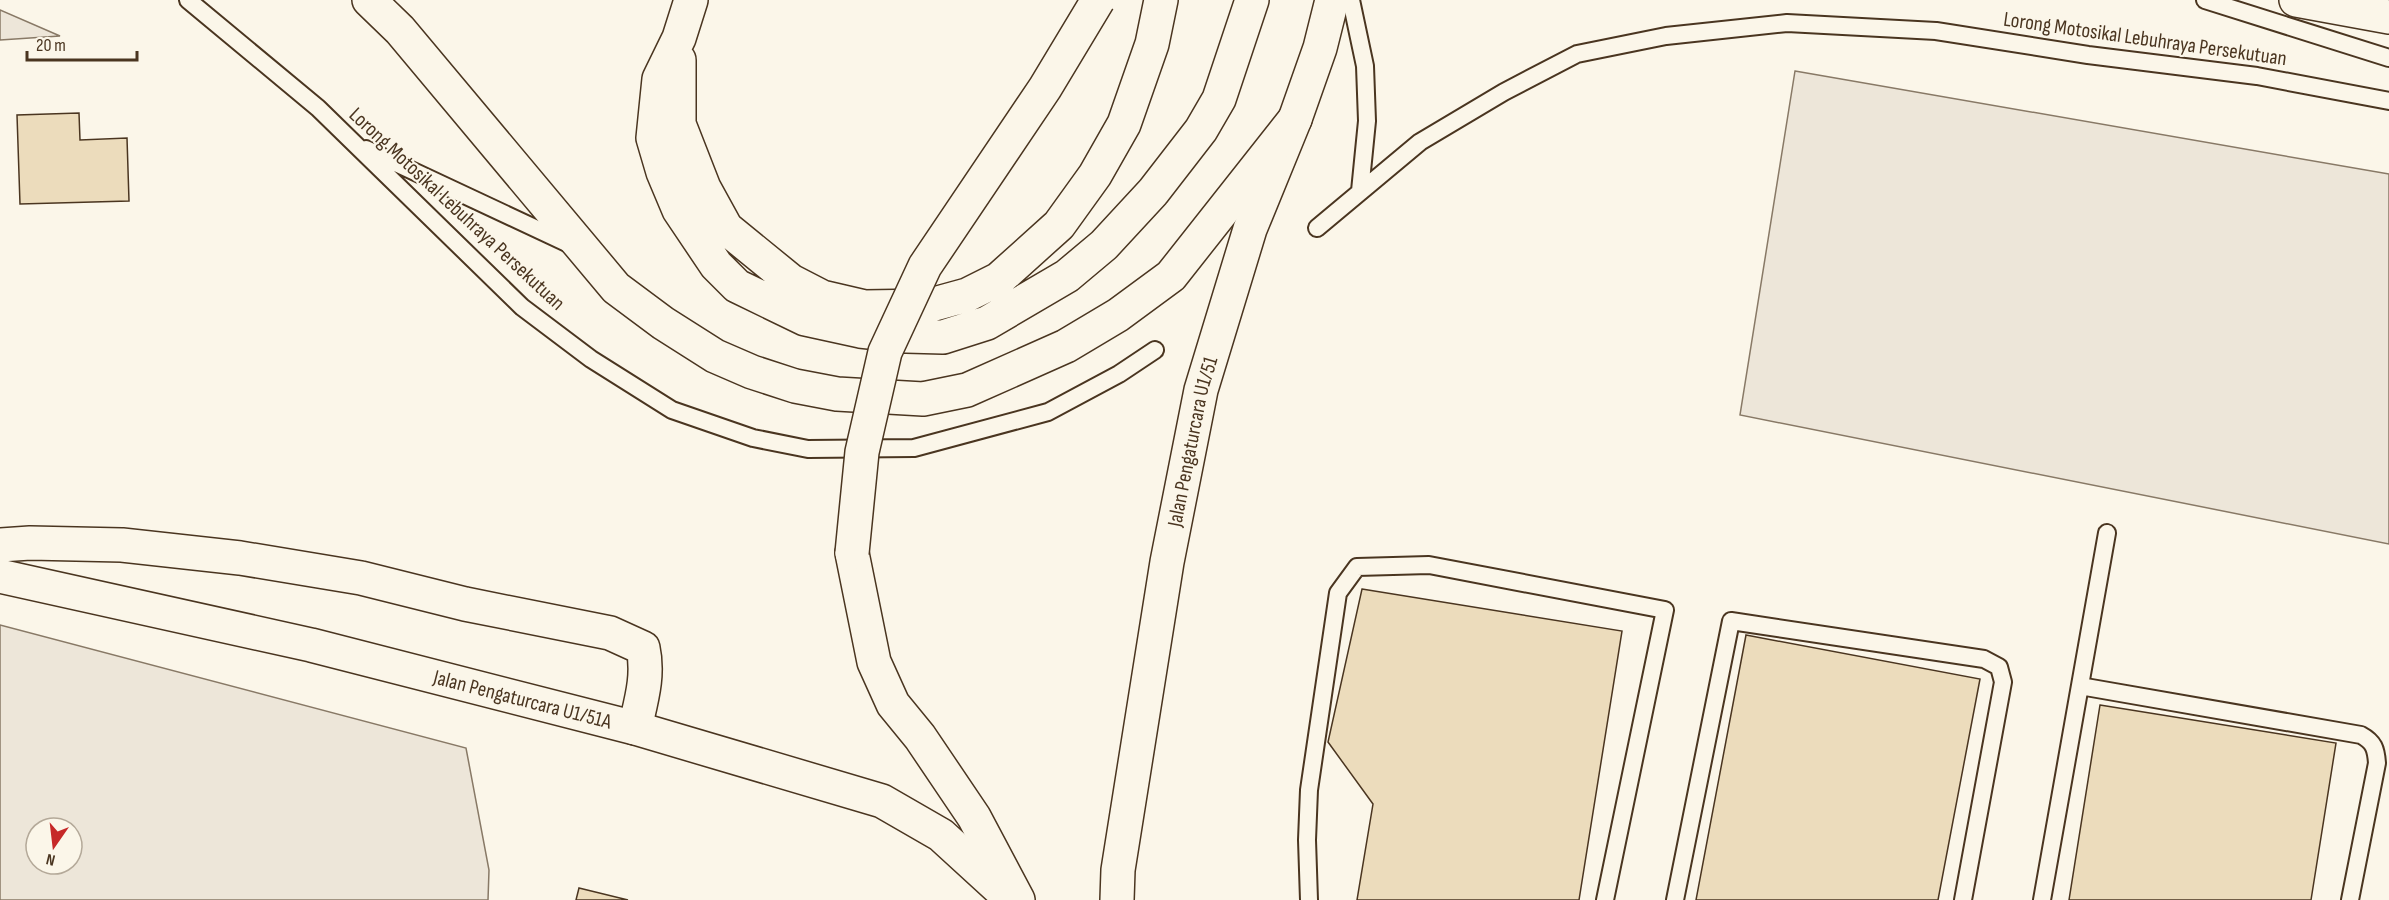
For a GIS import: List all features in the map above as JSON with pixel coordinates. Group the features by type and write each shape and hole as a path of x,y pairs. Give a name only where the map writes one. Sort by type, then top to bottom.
{"main road":[{"path":"369,0 400,30 616,288 663,323 715,356 752,372 795,386 837,394 923,399 967,390 1066,346 1118,315 1171,276 1295,119"},
{"path":"691,0 680,38 659,79 652,138 679,210 716,265 737,286 805,319 860,331 906,336 943,336 987,322 1067,276 1104,245 1153,192 1201,130 1219,99 1252,0"},
{"path":"1018,900 974,817 920,738 893,704 874,662 852,553 862,452 885,352 925,266 1044,88 1098,0"},
{"path":"680,38 679,124 704,188 726,228 791,281 822,297 865,307 927,306 967,295 999,279 1059,225 1095,175 1124,124 1152,44 1161,0"},
{"name":"Jalan Pengaturcara U1/51","path":"1118,900 1120,858 1167,562 1201,390 1250,229 1295,119 1320,48 1332,0"},
{"path":"2296,0 2389,17"},
{"path":"0,545 30,543 122,546 240,558 360,578 465,604 610,633 643,648 646,665 644,686 635,728"},
{"name":"Jalan Pengaturcara U1/51A","path":"0,576 311,645 635,728 882,801 941,836 1012,900"}],"lane":[{"name":"Lorong Motosikal Lebuhraya Persekutuan","path":"188,0 318,108 522,307 591,359 672,410 753,438 808,449 914,448 1048,412 1119,374 1155,350"},
{"path":"1351,0 1365,66 1367,120 1360,191"},
{"name":"Lorong Motosikal Lebuhraya Persekutuan","path":"2205,0 2389,58"},
{"name":"Lorong Motosikal Lebuhraya Persekutuan","path":"1317,228 1420,142 1504,92 1577,54 1666,36 1787,23 1935,32 2088,55 2257,76 2389,101"},
{"path":"353,143 582,250"},
{"path":"2042,900 2107,533"},
{"path":"1309,900 1307,840 1309,790 1338,593 1356,567 1429,565 1665,610 1605,900"},
{"path":"1676,900 1731,621 1984,659 1999,667 2003,682 1963,900"},
{"path":"2080,686 2361,735 2368,739 2373,743 2377,763 2350,900"}],"shaded area":[{"path":"0,10 60,36 0,40"},
{"path":"1795,71 2389,174 2389,544 1740,415"},
{"path":"0,625 466,748 489,870 488,900 0,900"}],"building":[{"path":"79,113 80,140 127,138 129,201 20,204 17,115"},
{"path":"1362,589 1622,631 1579,900 1357,900 1373,804 1328,742"},
{"path":"1746,635 1980,679 1938,900 1696,900"},
{"path":"2100,705 2336,743 2311,900 2069,900"},
{"path":"579,888 628,900 576,900"}]}
